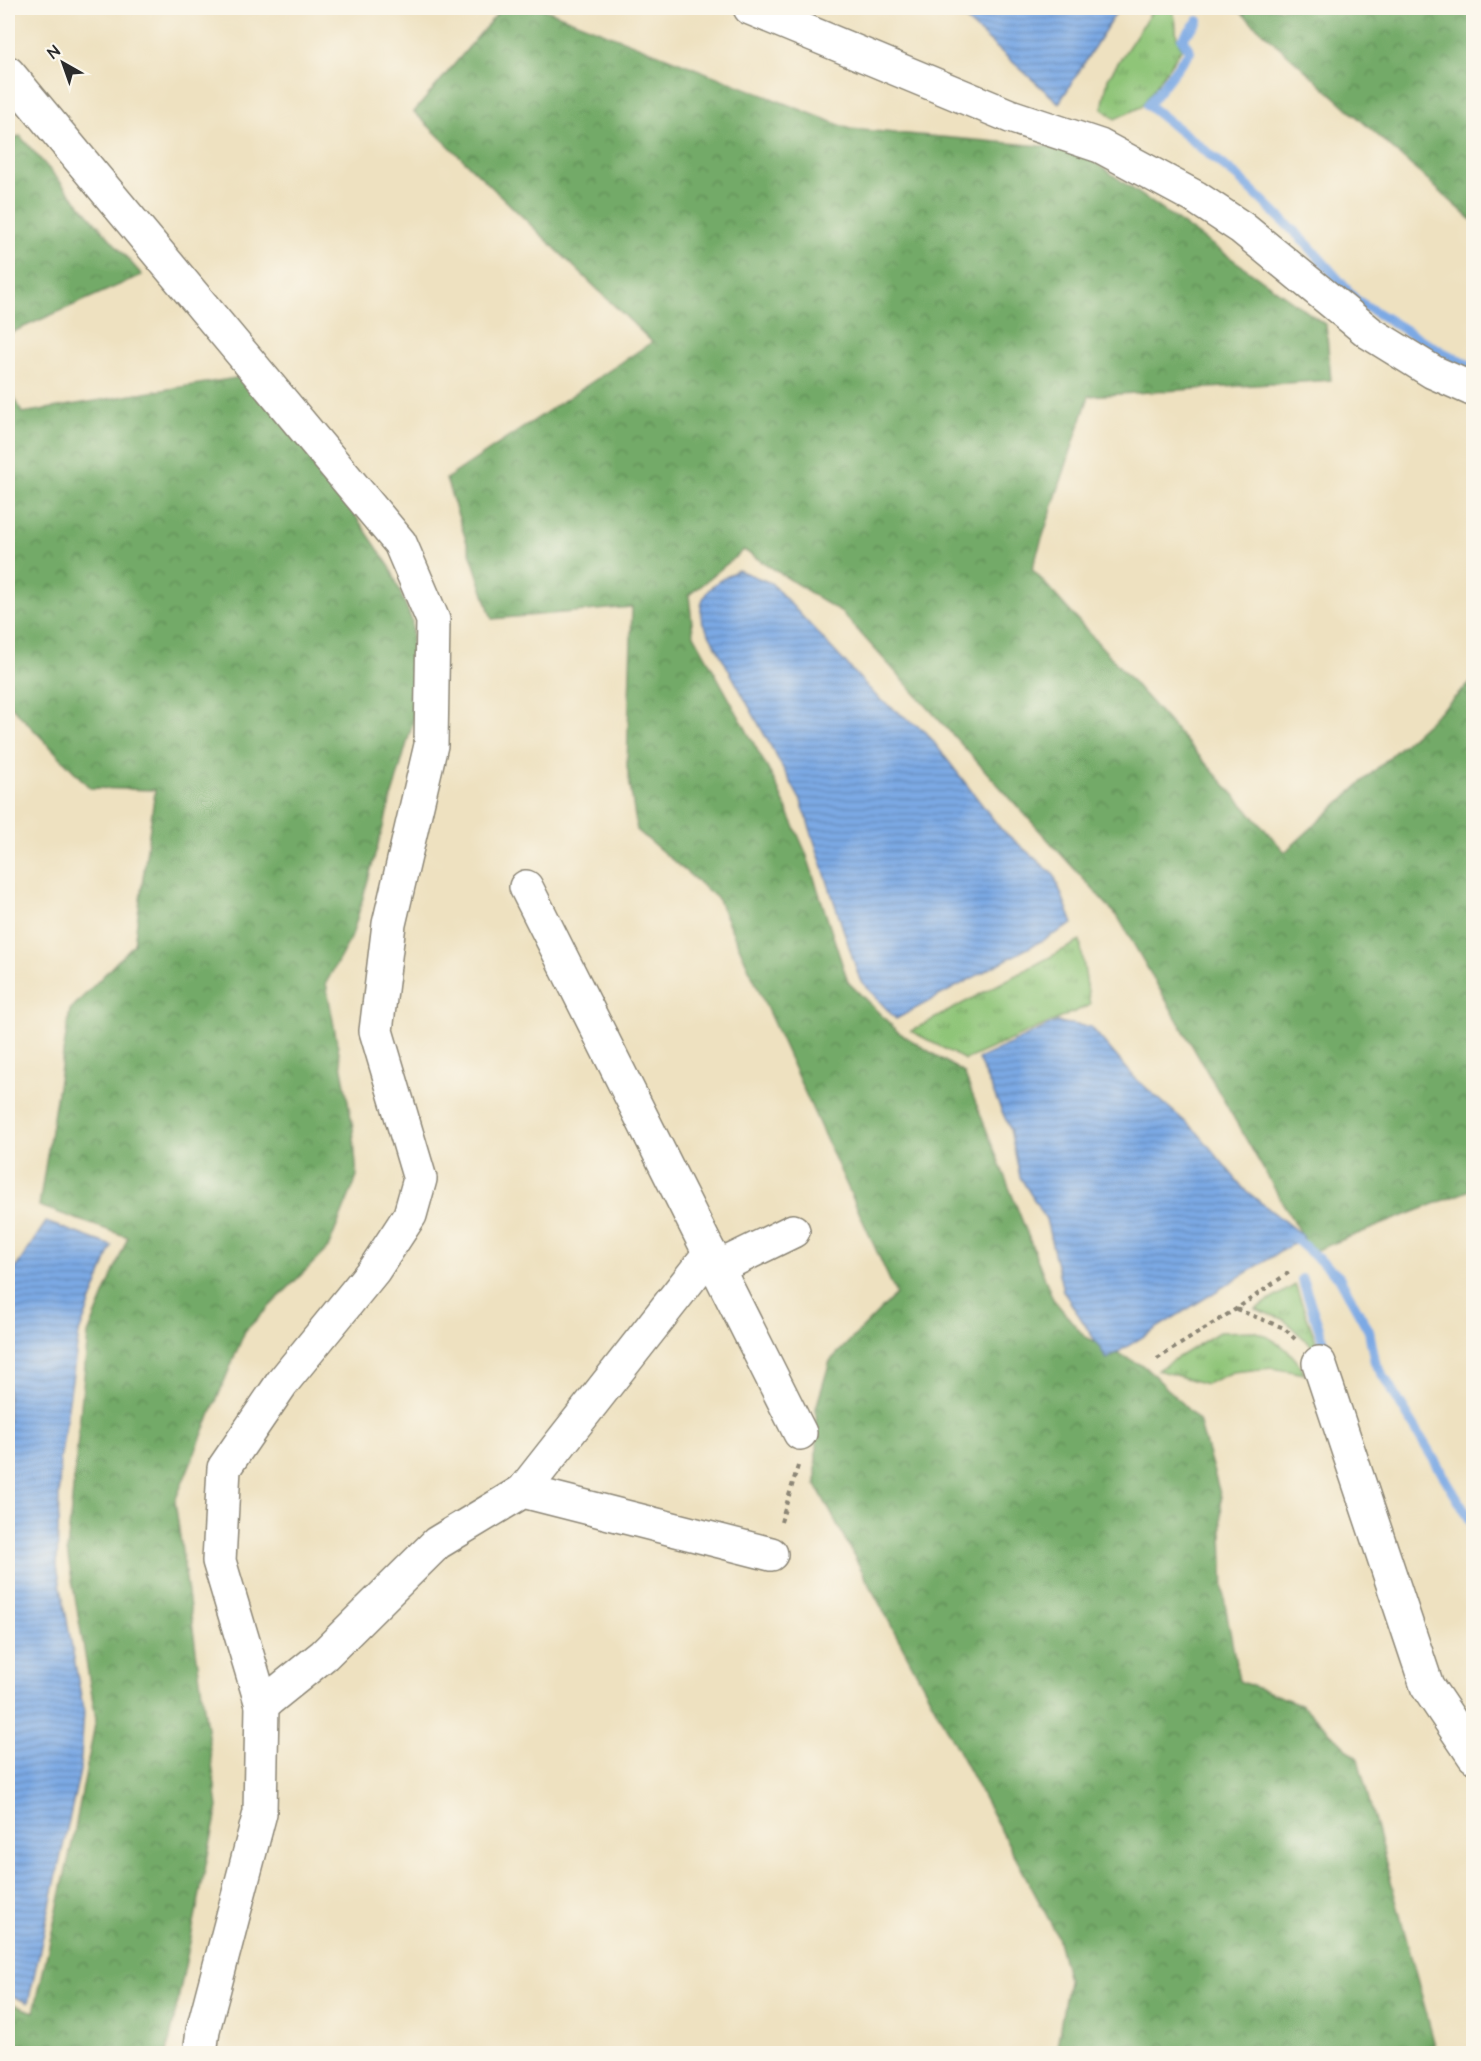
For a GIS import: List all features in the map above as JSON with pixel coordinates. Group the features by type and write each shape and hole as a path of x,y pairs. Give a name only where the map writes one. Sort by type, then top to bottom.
{"street":[{"path":"750,8 1010,116 1100,146 1195,197 1242,228 1370,333 1433,372 1473,390"},
{"path":"8,73 400,543 433,620 430,745 389,924 376,1031 420,1179 410,1215 374,1270 282,1383 224,1468 219,1561 262,1705 260,1813 203,2030 200,2054"},
{"path":"526,887 800,1433"},
{"path":"262,1705 324,1655 437,1543 523,1491 713,1261 793,1231"},
{"path":"1319,1363 1427,1686 1473,1756"},
{"path":"523,1491 771,1554"}],"path":[{"path":"1157,1359 1291,1271"},
{"path":"1236,1309 1284,1328 1319,1363"},
{"path":"771,1554 803,1449 800,1433"}],"green space":[{"path":"502,8 541,8 850,129 1076,149 1326,325 1331,380 1089,396 1032,569 1285,852 1473,681 1473,1189 1311,1252 1118,917 842,613 744,550 689,595 693,633 775,782 806,853 848,982 898,1032 964,1073 1053,1299 1084,1336 1147,1368 1199,1421 1221,1497 1224,1598 1239,1681 1302,1705 1358,1759 1437,2053 1056,2053 1068,1980 1056,1933 816,1485 816,1408 830,1361 896,1294 717,898 637,830 627,766 632,607 492,619 446,479 652,342 414,112"},
{"path":"1154,8 1170,8 1175,18 1177,38 1182,48 1141,107 1115,119 1102,109 1108,78"},
{"path":"1236,8 1473,8 1473,221"},
{"path":"20,136 142,275 8,334 8,141"},
{"path":"260,374 390,567 412,621 413,722 352,936 326,983 353,1128 357,1177 328,1248 245,1331 175,1501 218,1807 167,2053 8,2053 8,2003 34,2012 73,1839 96,1719 67,1551 88,1334 128,1237 39,1206 70,1010 134,944 155,790 90,788 8,703 8,384 22,413"},
{"path":"1080,941 1090,1005 965,1060 911,1031"},
{"path":"1295,1285 1317,1344 1313,1347 1283,1319 1255,1309"},
{"path":"1254,1331 1284,1348 1296,1359 1305,1374 1272,1368 1233,1372 1206,1384 1157,1370 1219,1332"}],"water":[{"path":"952,8 1119,8 1059,103"},
{"path":"738,570 771,583 878,698 926,732 1000,828 1054,875 1073,924 896,1019 860,980 801,801 703,623 701,604 708,590"},
{"path":"1056,1022 1091,1027 1135,1078 1198,1133 1244,1189 1304,1237 1107,1359 1063,1291 1046,1219 1020,1177 1010,1129 978,1059"},
{"path":"46,1222 112,1246 79,1333 60,1461 57,1566 84,1712 80,1771 28,2003 8,1994 8,1280"}],"waterway":[{"path":"1198,21 1182,39 1190,51 1148,105 1239,178 1306,243 1356,300 1436,349 1474,368"},
{"path":"1289,1233 1339,1277 1369,1331 1375,1362 1474,1526"},
{"path":"1302,1279 1330,1361"}]}
